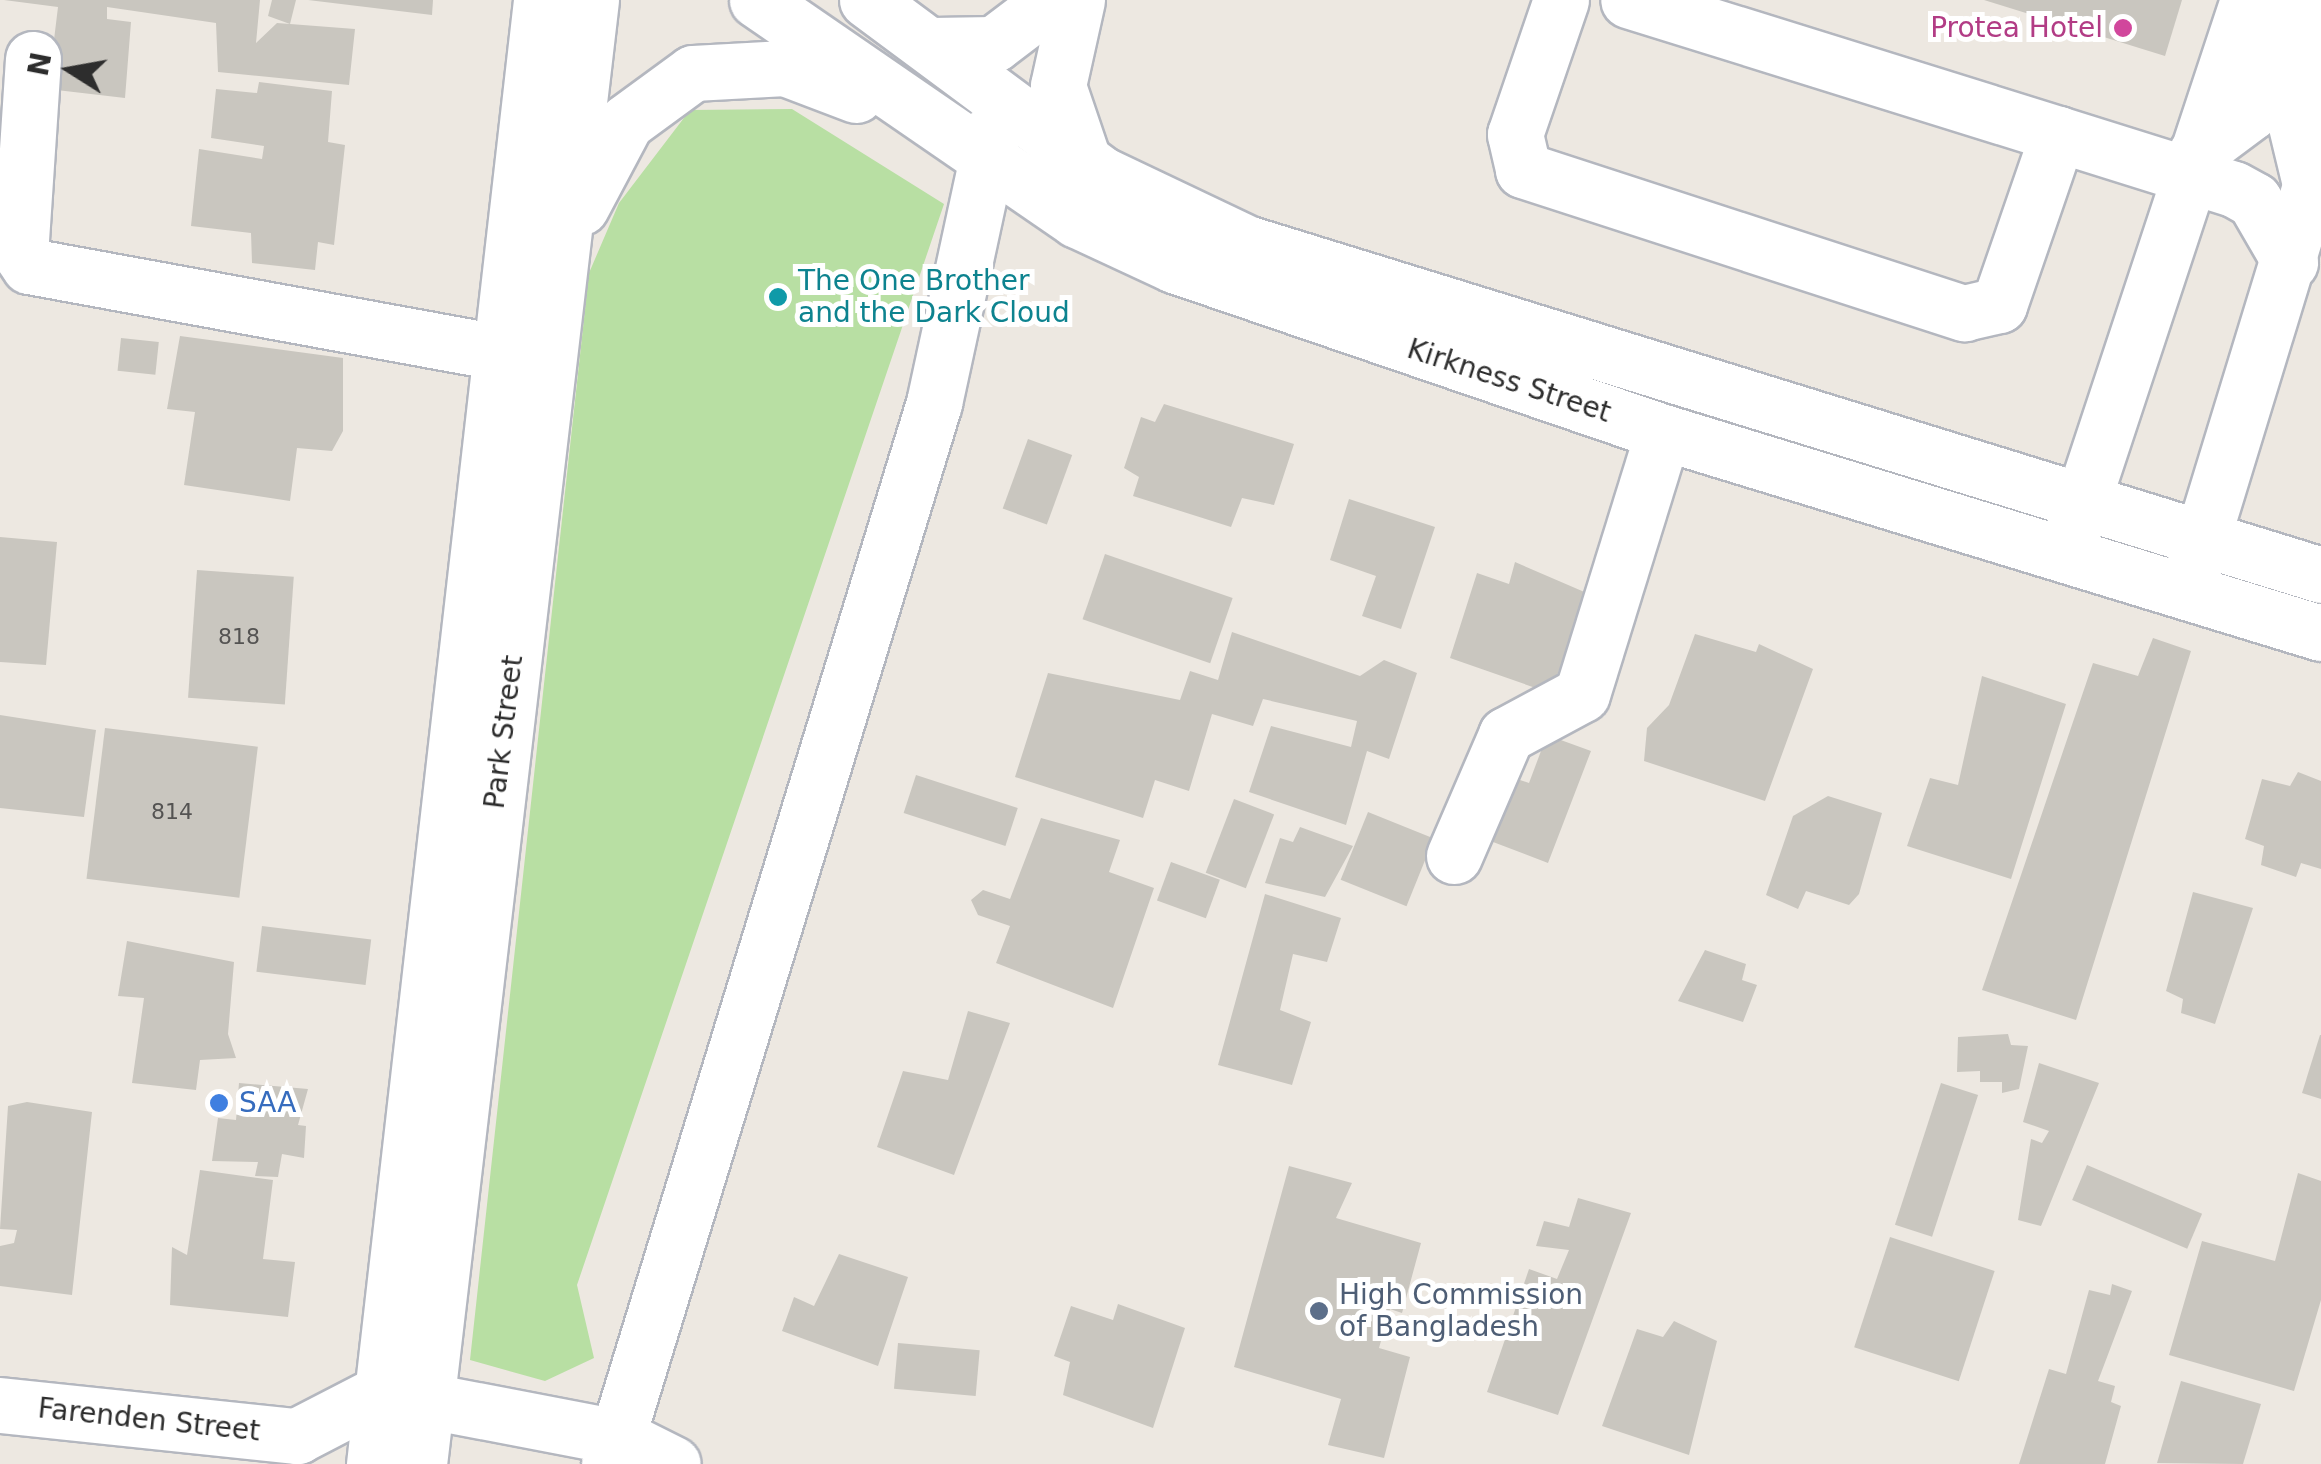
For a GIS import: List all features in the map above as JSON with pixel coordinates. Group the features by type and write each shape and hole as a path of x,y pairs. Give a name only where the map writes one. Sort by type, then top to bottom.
{"street":[{"name":"Park Street","path":"420,1464 404,1394 501,353 540,0"},
{"name":"Park Street","path":"374,1464 404,1394 591,0"},
{"name":"Kirkness Street","path":"757,0 1078,220 1174,265 1663,432 2321,633"},
{"name":"Kirkness Street","path":"867,0 1011,102 1084,161 1194,221 1300,262 2083,498 2321,575"},
{"path":"932,45 994,44 1052,0"},
{"path":"1077,0 1058,86 1084,161"},
{"path":"1561,0 1515,134 1522,170 1964,312 1983,313 2010,289 2058,134"},
{"path":"1628,0 2058,134 2192,164 2254,200 2290,262"},
{"path":"2066,554 2248,0"},
{"path":"2192,164 2251,112 2295,0"},
{"path":"2186,589 2316,170 2295,122 2321,13"},
{"path":"33,59 20,253 28,266 501,353"},
{"path":"551,320 605,150 644,102 692,74 785,68 933,124"},
{"path":"614,1451 944,366 981,155 1011,102"},
{"path":"1454,856 1506,735 1582,694 1663,432"},
{"path":"404,1394 672,1464"},
{"name":"Farenden Street","path":"0,1405 313,1450 404,1394"}],"green space":[{"path":"792,109 944,204 577,1285 594,1358 545,1381 470,1360 589,273 619,203 690,110"}],"building":[{"path":"4,0 260,0 256,43 277,23 355,29 349,85 218,72 216,23 107,7 107,19 131,22 125,98 48,89 58,7"},
{"path":"272,0 296,0 290,24 268,16"},
{"path":"308,0 433,0 432,15"},
{"name":"Protea Hotel","path":"1984,0 2182,0 2165,56"},
{"path":"259,82 332,91 328,142 345,145 334,245 318,242 315,270 252,263 251,233 191,226 199,149 262,159 264,146 211,138 216,89 257,93"},
{"path":"180,336 343,358 343,431 332,451 297,448 290,501 184,485 195,412 167,409"},
{"path":"121,338 159,342 155,375 118,371"},
{"path":"1164,404 1294,444 1274,505 1242,498 1231,527 1133,496 1139,477 1124,468 1141,417 1155,422"},
{"path":"1028,439 1072,455 1047,525 1003,509"},
{"path":"1349,499 1435,527 1401,629 1362,616 1376,576 1330,560"},
{"path":"0,537 57,542 46,665 0,662"},
{"path":"1105,554 1233,598 1210,663 1083,619"},
{"path":"1515,562 1589,594 1550,693 1450,658 1477,573 1509,584"},
{"path":"197,570 294,577 285,704 188,698"},
{"path":"1232,632 1360,676 1384,660 1417,673 1389,759 1367,751 1346,825 1249,792 1271,726 1351,747 1357,721 1263,699 1253,726 1212,714 1189,791 1155,780 1143,818 1015,777 1048,673 1180,700 1190,671 1218,680"},
{"path":"1695,634 1756,652 1759,644 1813,669 1765,801 1644,761 1647,728 1669,705"},
{"path":"2153,638 2191,651 2076,1020 1982,990 2093,663 2138,676"},
{"path":"1982,676 2066,704 2011,879 1907,846 1930,778 1958,785"},
{"path":"0,715 96,730 84,817 0,808"},
{"path":"105,728 258,747 239,898 86,879"},
{"path":"1547,735 1591,751 1548,863 1472,834 1508,776 1529,783"},
{"path":"2298,772 2321,781 2321,869 2301,863 2296,877 2261,865 2264,846 2245,839 2262,779 2290,786"},
{"path":"916,775 1018,808 1005,846 904,813"},
{"path":"1828,796 1882,813 1859,894 1849,905 1806,891 1798,909 1766,895 1793,816"},
{"path":"1234,799 1274,814 1246,888 1206,873"},
{"path":"1368,812 1434,839 1406,906 1341,880"},
{"path":"1041,818 1120,840 1109,872 1154,888 1113,1008 996,963 1010,926 978,915 971,900 983,890 1010,899"},
{"path":"1300,827 1353,846 1325,897 1265,883 1280,838 1293,842"},
{"path":"1171,862 1220,880 1206,918 1157,901"},
{"path":"2193,892 2253,908 2215,1024 2181,1013 2183,999 2166,991"},
{"path":"1265,894 1341,918 1327,962 1293,954 1280,1010 1311,1022 1292,1085 1218,1065"},
{"path":"262,926 371,939 366,985 256,972"},
{"path":"127,941 234,962 228,1034 236,1058 200,1060 196,1090 132,1083 144,998 118,996"},
{"path":"1705,950 1746,964 1742,980 1757,985 1743,1022 1678,1001"},
{"path":"968,1011 1010,1023 954,1175 877,1147 903,1071 948,1080"},
{"path":"2008,1034 2011,1045 2028,1046 2019,1089 2002,1093 2002,1082 1980,1082 1980,1071 1957,1072 1958,1037"},
{"path":"2321,1035 2321,1099 2302,1093"},
{"path":"2039,1063 2099,1083 2041,1226 2018,1220 2031,1139 2042,1143 2049,1131 2023,1122"},
{"path":"239,1083 308,1089 298,1125 306,1126 304,1158 282,1154 278,1177 255,1176 258,1162 212,1161 218,1118 236,1120"},
{"path":"1941,1083 1978,1095 1932,1237 1895,1225"},
{"path":"27,1102 92,1112 72,1295 0,1286 0,1246 14,1243 17,1230 0,1229 8,1106"},
{"path":"2087,1165 2202,1214 2187,1249 2072,1200"},
{"name":"High Commission of Bangladesh","path":"1289,1166 1352,1183 1336,1218 1421,1243 1402,1313 1390,1309 1379,1348 1410,1357 1384,1458 1328,1445 1341,1399 1234,1367"},
{"path":"200,1170 273,1180 263,1259 295,1262 288,1317 170,1305 172,1247 187,1255"},
{"path":"2298,1173 2321,1181 2321,1300 2294,1391 2169,1355 2202,1241 2275,1261"},
{"path":"1578,1198 1631,1213 1558,1415 1487,1392 1529,1269 1557,1279 1569,1250 1536,1246 1544,1221 1569,1227"},
{"path":"1890,1237 1995,1271 1959,1381 1854,1347"},
{"path":"839,1254 908,1277 878,1366 782,1331 794,1297 814,1306"},
{"path":"2112,1284 2132,1291 2098,1381 2115,1386 2111,1402 2121,1406 2105,1464 2019,1464 2049,1369 2066,1374 2089,1290 2110,1295"},
{"path":"1118,1304 1185,1328 1153,1428 1063,1395 1070,1362 1054,1356 1071,1306 1113,1320"},
{"path":"1674,1321 1717,1341 1689,1455 1602,1426 1637,1329 1663,1337"},
{"path":"898,1343 980,1350 976,1396 894,1389"},
{"path":"2181,1381 2261,1404 2243,1464 2157,1463"}],"place":[{"name":"Protea Hotel","path":"2123,28"},
{"name":"The One Brother and the Dark Cloud","path":"778,297"},
{"name":"SAA","path":"219,1103"},
{"name":"High Commission of Bangladesh","path":"1319,1311"}]}
